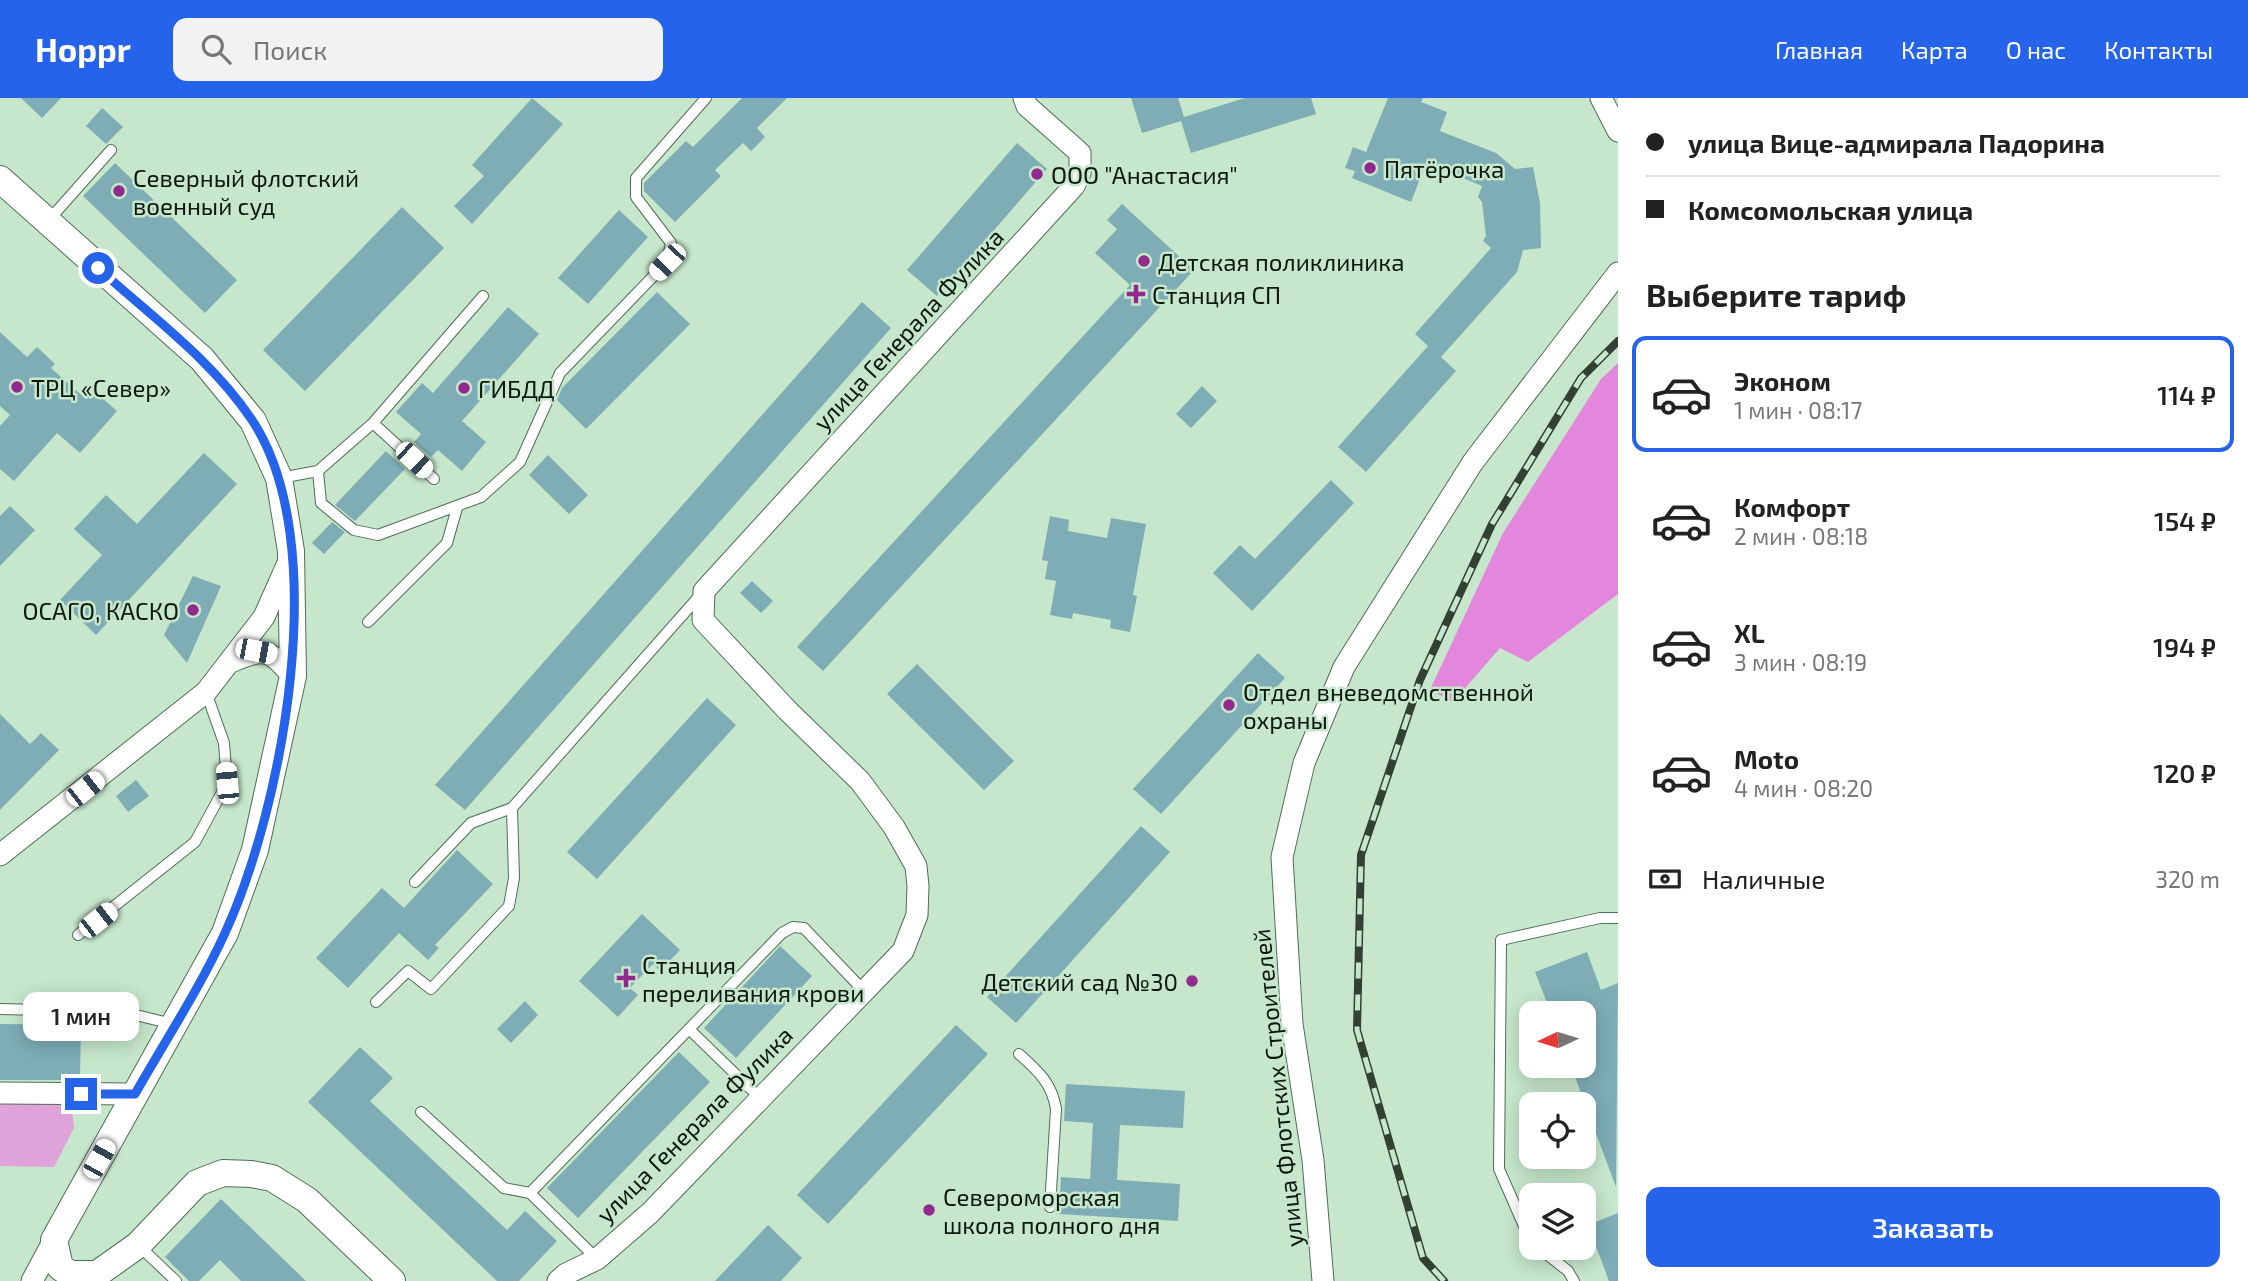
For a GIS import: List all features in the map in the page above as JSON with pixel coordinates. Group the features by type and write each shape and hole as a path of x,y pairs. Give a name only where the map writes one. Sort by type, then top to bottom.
{"street":[{"name":"улица Генерала Фулика","path":"558,1281 566,1273 597,1259 650,1213 759,1097 903,951 917,915 916,866 894,827 860,781 787,710 703,620 704,591 1074,186 1080,173 1080,153 1027,106 1024,98"},
{"path":"1601,98 1618,131"},
{"path":"6,189 202,359 253,421 279,478 292,551 293,676 255,850 225,933 32,1281"},
{"name":"улица Флотских Строителей","path":"1323,1281 1313,1160 1292,1024 1282,857 1304,763 1344,667 1474,462 1618,273"},
{"path":"0,855 206,692 233,661 264,617 284,578 292,551"},
{"path":"233,661 256,651 273,654 293,676"},
{"path":"0,1093 135,1094"},
{"path":"54,1240 60,1267 70,1275 93,1278 138,1245 197,1183 223,1173 251,1174 272,1178 307,1200 392,1281"}],"lane":[{"path":"318,471 321,503 354,530 378,535 481,497 520,463 560,373 667,262 671,243 636,197 636,178 706,98"},
{"path":"47,222 111,150"},
{"path":"279,478 318,471 373,423 483,296"},
{"path":"373,423 434,479"},
{"path":"368,621 447,543 457,508"},
{"name":"улица Генерала Фулика","path":"512,808 704,591"},
{"path":"78,935 195,842 227,783 224,743 206,692"},
{"path":"376,1002 408,971 431,989 509,906 514,878 512,808 471,823 415,883"},
{"path":"1519,1215 1499,1169 1501,940 1600,918 1618,918"},
{"path":"530,1193 782,933 793,927 804,928 863,990"},
{"path":"0,1009 124,1012 175,1024"},
{"path":"689,1029 759,1097"},
{"path":"1019,1055 1045,1078 1054,1095 1050,1207"},
{"path":"421,1112 504,1188 530,1193 597,1259"},
{"path":"138,1245 176,1281"},
{"path":"1555,1260 1569,1271 1574,1281"}],"shaded area":[{"path":"1618,363 1618,594 1528,662 1500,648 1453,702 1430,690 1503,533 1601,379"},
{"path":"0,1100 71,1102 74,1128 54,1167 0,1166"}],"building":[{"path":"21,98 61,98 42,118"},
{"path":"532,98 563,124 472,224 454,206 484,176 472,165"},
{"path":"742,98 787,98 757,128 765,137 751,151 743,143 715,170 721,176 675,222 644,191 644,183 686,141 693,147"},
{"path":"1131,98 1178,98 1184,117 1245,98 1311,98 1316,114 1191,153 1181,121 1142,133"},
{"path":"1388,98 1423,98 1421,102 1447,112 1440,131 1496,153 1515,169 1533,167 1540,203 1541,248 1523,250 1517,272 1441,357 1456,371 1366,472 1338,447 1428,346 1415,334 1491,248 1483,241 1486,236 1482,202 1478,197 1482,186 1426,163 1411,202 1352,178 1355,171 1345,168 1353,147 1366,152"},
{"path":"102,108 123,127 106,144 86,126"},
{"path":"1017,143 1047,169 937,296 907,270"},
{"path":"115,163 237,280 205,313 83,196"},
{"path":"1122,204 1194,270 823,671 797,647 1130,285 1095,253 1117,229 1107,220"},
{"path":"402,207 444,248 305,391 263,350"},
{"path":"619,210 648,237 588,304 558,278"},
{"path":"657,292 690,324 586,429 557,400 562,388"},
{"path":"862,302 891,328 465,810 435,785"},
{"name":"ГИБДД","path":"508,307 539,334 462,421 486,442 462,471 438,450 431,457 414,442 421,434 396,412 422,383 433,393"},
{"path":"0,332 27,357 37,347 55,364 51,368 86,399 94,391 117,411 80,453 57,433 14,481 0,469 0,426 10,415 0,406"},
{"path":"1202,386 1217,401 1191,428 1176,414"},
{"path":"386,451 405,469 355,521 335,505"},
{"path":"204,453 237,484 96,635 60,600 102,555 74,529 106,495 137,524"},
{"path":"548,455 588,495 569,514 529,475"},
{"path":"1331,480 1354,503 1252,611 1213,573 1240,545 1255,559"},
{"path":"10,506 35,530 0,566 0,516"},
{"path":"1050,516 1069,520 1068,531 1107,538 1111,518 1146,524 1133,595 1137,596 1130,632 1110,628 1111,620 1073,613 1072,619 1050,615 1056,581 1045,579 1048,561 1042,560"},
{"path":"332,522 345,532 324,554 312,543"},
{"name":"ОСАГО, КАСКО","path":"193,576 221,586 187,663 164,635"},
{"path":"752,581 773,601 761,613 740,593"},
{"path":"1258,653 1285,678 1161,814 1133,789"},
{"path":"917,664 1014,761 984,790 887,694"},
{"path":"707,698 736,725 597,879 567,852"},
{"path":"0,714 30,744 41,733 59,750 0,810"},
{"path":"136,780 149,796 128,812 116,796"},
{"path":"1141,826 1170,852 1016,1023 987,997"},
{"path":"457,850 493,884 435,945 439,948 428,960 399,933 348,988 316,958 382,888 404,908"},
{"path":"642,914 680,950 660,971 653,964 630,988 638,995 618,1017 579,981"},
{"path":"780,946 812,976 736,1058 704,1028"},
{"path":"1587,952 1601,990 1618,983 1616,1187 1596,1133 1596,1092 1581,1092 1575,1078 1596,1078 1596,1001 1546,1001 1535,972"},
{"path":"525,1001 538,1015 511,1043 497,1029"},
{"path":"0,1024 81,1025 80,1080 0,1080"},
{"path":"956,1025 988,1054 828,1224 797,1195"},
{"path":"360,1047 393,1078 370,1101 507,1230 525,1211 557,1241 519,1281 497,1281 308,1102"},
{"path":"679,1052 710,1082 578,1218 547,1188"},
{"path":"1066,1084 1185,1091 1183,1128 1120,1125 1117,1180 1180,1184 1178,1221 1059,1214 1061,1177 1090,1179 1093,1123 1064,1121"},
{"path":"221,1199 306,1281 241,1281 220,1260 199,1281 189,1281 165,1257"},
{"path":"1618,1213 1618,1281 1609,1281 1596,1246 1596,1222"},
{"path":"768,1225 802,1258 781,1281 715,1281"}],"railway":[{"path":"1444,1281 1423,1258 1357,1030 1361,855 1420,680 1492,524 1581,378 1618,341"}],"place":[{"name":"Пятёрочка","path":"1370,168"},
{"name":"ООО \"Анастасия\"","path":"1037,174"},
{"name":"Северный флотский военный суд","path":"119,191"},
{"name":"Детская поликлиника","path":"1144,261"},
{"name":"Станция СП","path":"1136,294"},
{"name":"ТРЦ «Север»","path":"17,387"},
{"name":"ГИБДД","path":"464,388"},
{"name":"ОСАГО, КАСКО","path":"193,610"},
{"name":"Отдел вневедомственной охраны","path":"1229,705"},
{"name":"Станция переливания крови","path":"626,978"},
{"name":"Детский сад №30","path":"1192,981"},
{"name":"Североморская школа полного дня","path":"929,1210"}],"route":[{"path":"81,1094 135,1094 225,933 255,850 293,676 292,551 279,478 253,421 202,359 98,268"}]}
